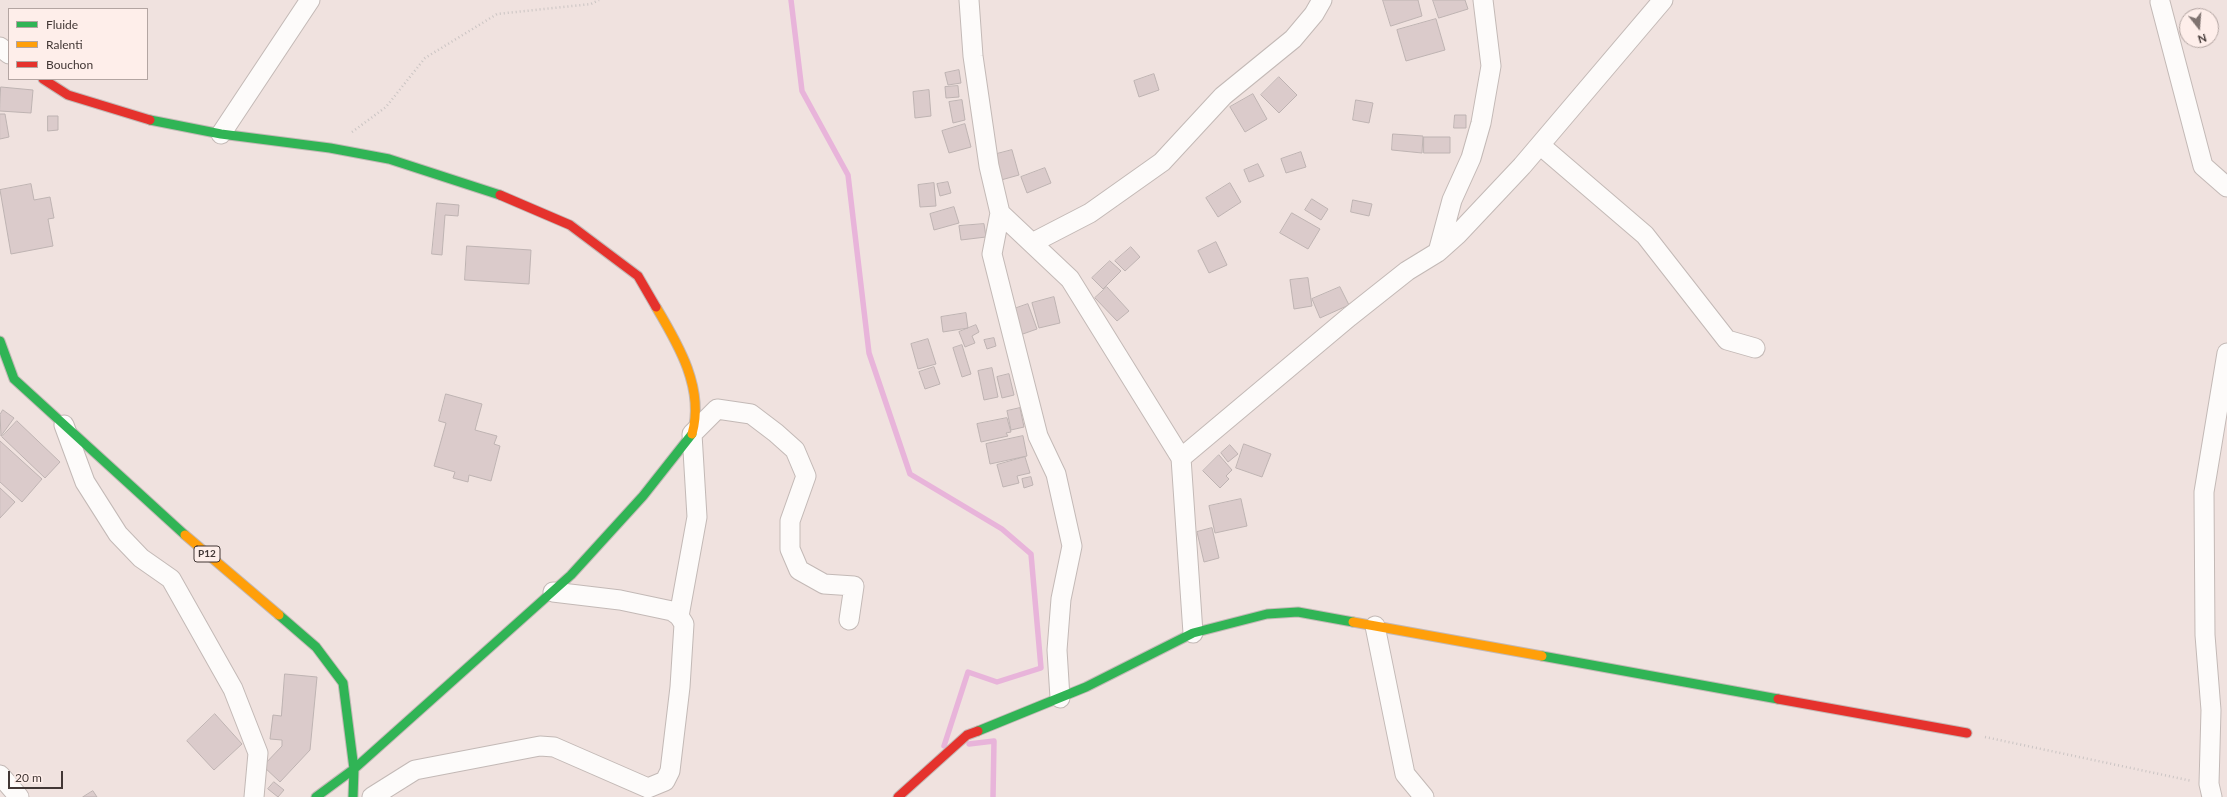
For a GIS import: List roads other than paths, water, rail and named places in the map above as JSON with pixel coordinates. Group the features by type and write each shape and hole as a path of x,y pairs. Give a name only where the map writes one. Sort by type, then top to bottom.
{"street":[{"path":"221,134 310,0"},
{"path":"969,0 975,72 989,166 1000,212 992,254 1038,436 1056,474 1072,546 1060,614 1057,650 1060,698"},
{"path":"1032,243 1090,213 1162,162 1223,96 1293,39 1314,14 1322,0"},
{"path":"1438,252 1452,200 1471,158 1481,123 1491,66 1483,0"},
{"path":"1181,458 1349,317 1407,271 1438,252 1457,235 1540,145 1663,0"},
{"path":"2155,1 2203,166 2227,187"},
{"path":"0,47 8,53"},
{"path":"44,80 68,96 146,118 221,134 330,148 389,159 498,194 570,225 638,276 682,352 694,397 696,416 692,434 696,516 680,616"},
{"path":"1540,145 1645,235 1727,340 1755,348"},
{"path":"1000,212 1070,280 1181,458 1193,633"},
{"name":"P12","path":"0,341 3,360 14,379 162,515 316,647 343,683 354,769 353,797"},
{"path":"2211,791 2219,729 2205,635 2204,492 2227,353"},
{"path":"316,797 354,769 382,742 571,575 644,496 692,434 717,409 751,414 795,450 806,476 790,521 790,548 799,570 824,584 854,586 849,620"},
{"path":"64,425 85,482 118,534 141,558 171,579 233,689 258,754 254,797"},
{"path":"372,797 415,770 540,746 554,747 648,788 665,781 671,763 680,687 684,624 680,616 672,611 620,600 553,592"},
{"path":"898,797 967,735 1086,687 1193,633 1267,614 1298,612 1967,733"},
{"path":"1375,626 1405,774 1424,797"},
{"path":"0,775 19,797"}],"waterway":[{"path":"791,0 802,91 848,175 869,353 910,474 1002,529 1031,554 1041,668 997,682 968,672 944,746"},
{"path":"969,744 994,741 993,797"}]}
